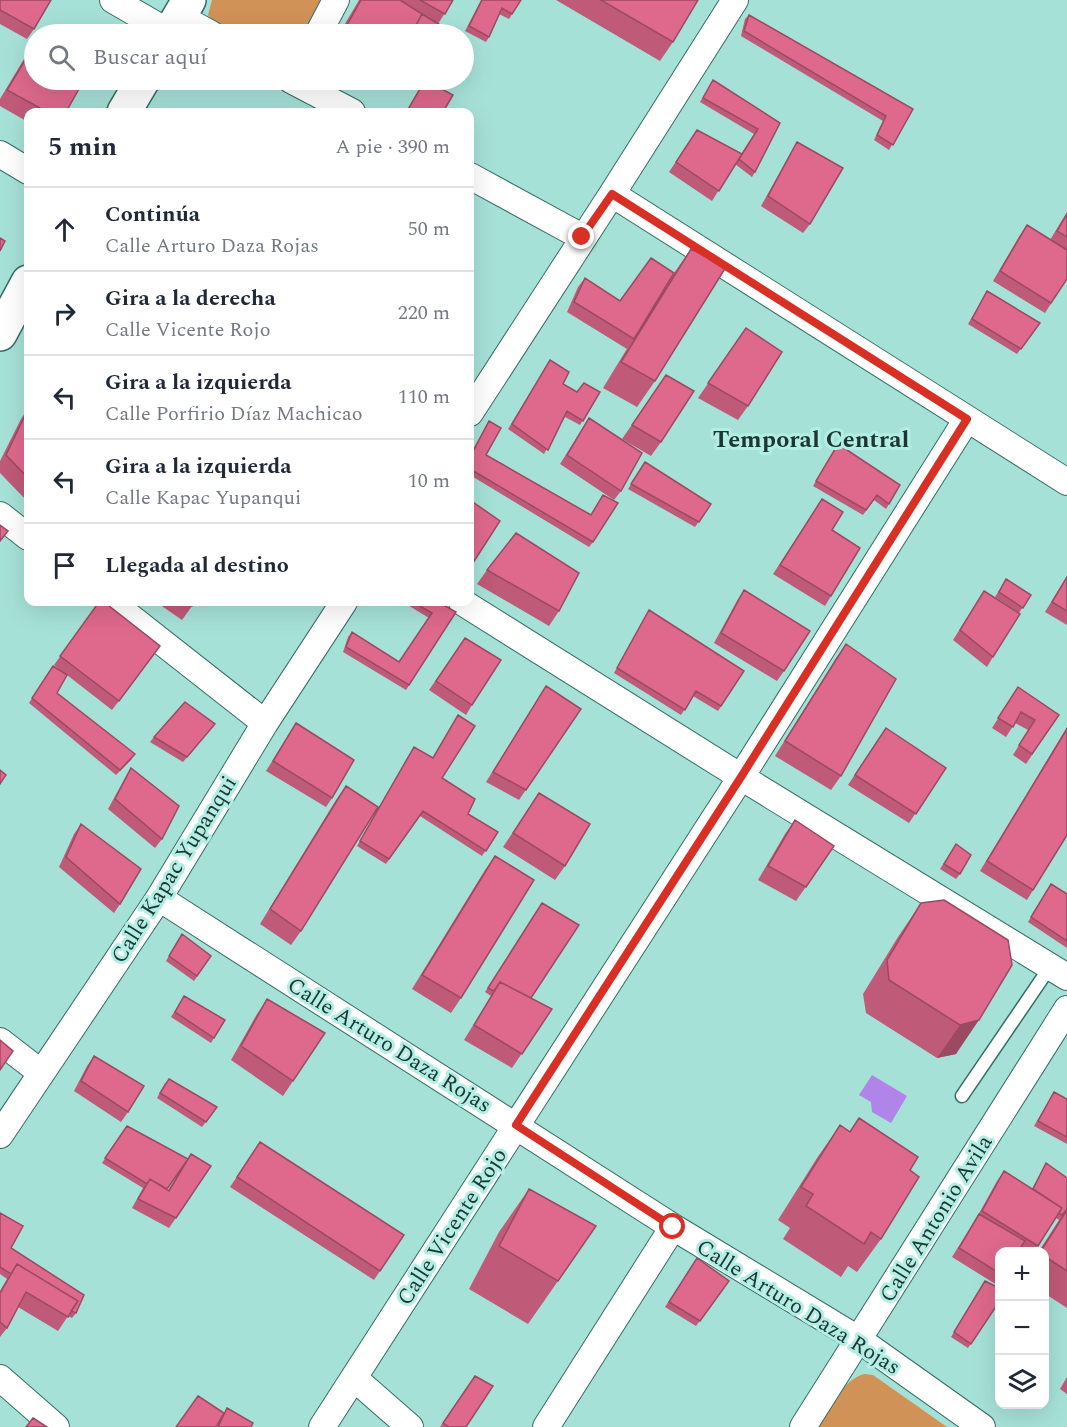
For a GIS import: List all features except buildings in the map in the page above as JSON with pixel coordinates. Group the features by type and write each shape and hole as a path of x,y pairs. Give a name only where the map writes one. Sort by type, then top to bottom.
{"main road":[{"path":"126,108 137,90"},
{"path":"0,334 24,289"}],"street":[{"path":"113,0 177,21"},
{"path":"323,24 336,0"},
{"path":"474,407 735,0"},
{"path":"311,90 345,108"},
{"path":"0,154 24,169"},
{"path":"474,178 582,237"},
{"path":"612,194 1067,482"},
{"name":"Calle Vicente Rojo","path":"322,1427 741,777 967,419"},
{"path":"0,515 24,534"},
{"path":"116,606 265,723"},
{"name":"Calle Kapac Yupanqui","path":"0,1135 40,1072 159,898 265,723 341,606"},
{"path":"468,606 1059,972"},
{"name":"Calle Arturo Daza Rojas","path":"159,898 673,1227 858,1339 982,1427"},
{"name":"Calle Antonio Avila","path":"803,1427 1067,1009"},
{"path":"0,1041 40,1072"},
{"path":"546,1427 673,1227"},
{"path":"0,1378 56,1427"},
{"path":"354,1378 410,1427"}],"lane":[{"path":"962,1096 1059,972"}],"shaded area":[{"path":"212,0 329,0 316,24 215,24 208,15"},
{"path":"872,1075 907,1096 891,1123 872,1112 871,1102 859,1095"},
{"path":"864,1374 873,1375 947,1427 819,1427 843,1389"}],"district":[{"name":"Temporal Central","path":"811,439"}],"route":[{"path":"582,237 612,194 967,419 741,777 516,1125 673,1227"}]}
